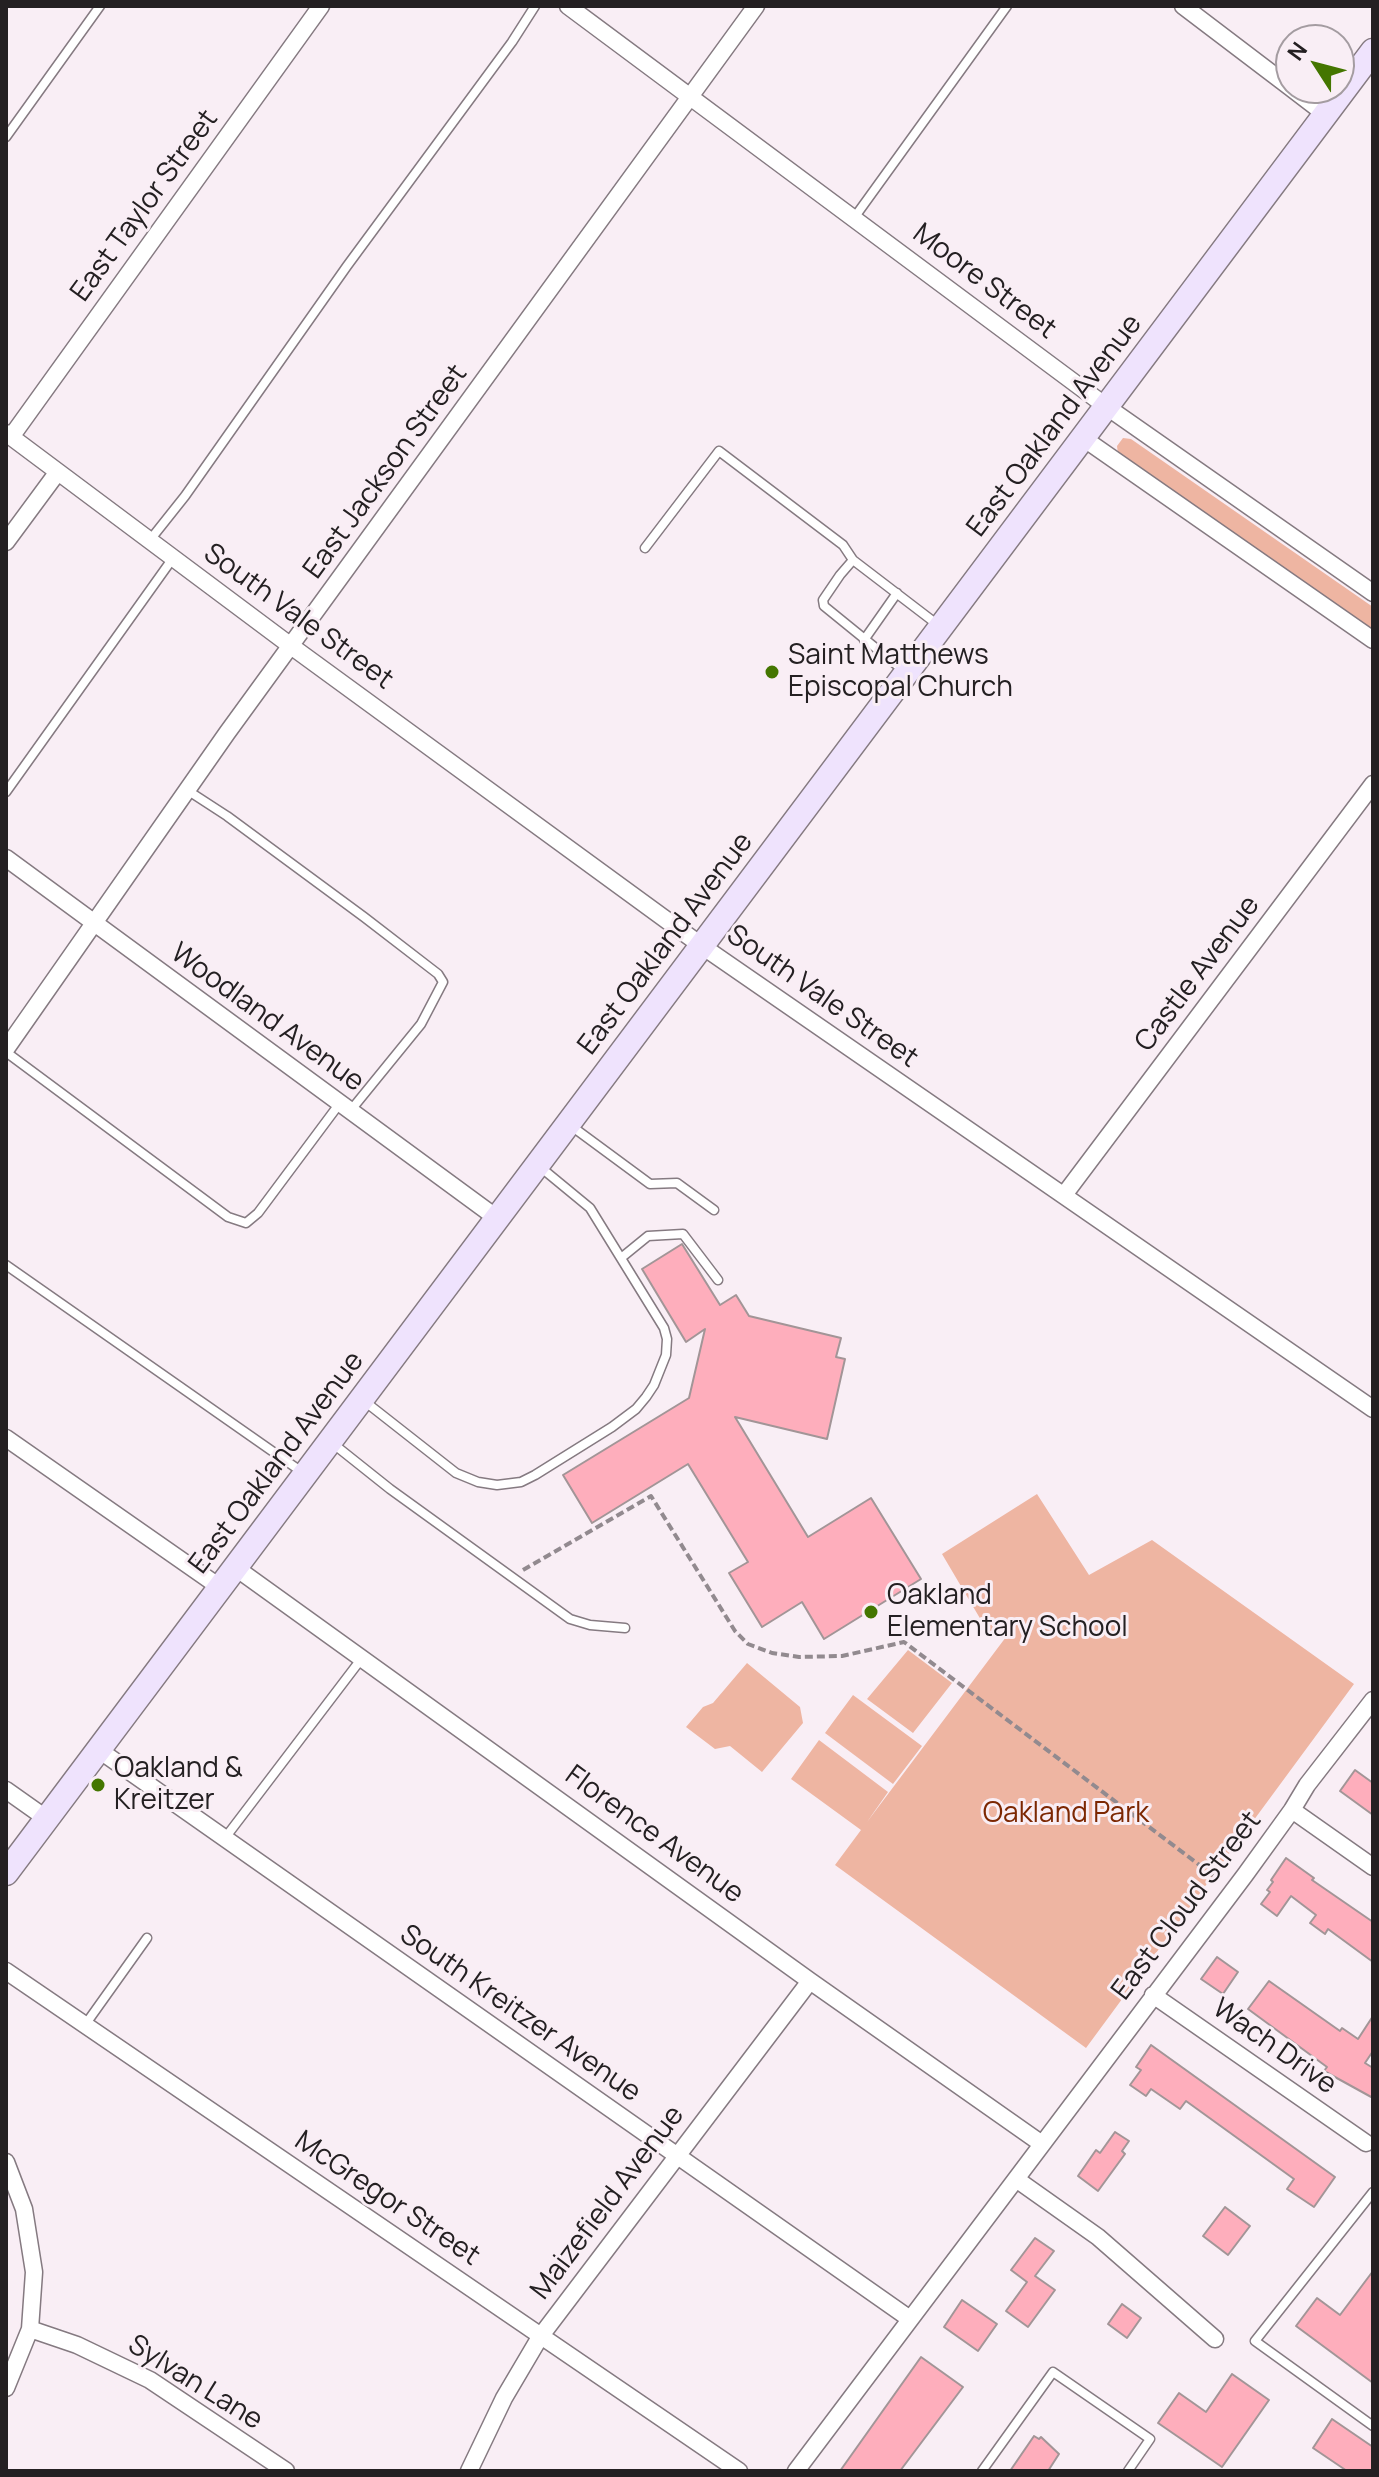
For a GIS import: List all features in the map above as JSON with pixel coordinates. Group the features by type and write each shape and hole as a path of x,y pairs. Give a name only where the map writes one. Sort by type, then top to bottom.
{"main road":[{"name":"East Oakland Avenue","path":"6,1873 1373,51"}],"street":[{"name":"East Taylor Street","path":"9,435 321,6"},
{"name":"Moore Street","path":"568,6 1107,407 1373,593"},
{"name":"East Jackson Street","path":"6,1050 187,790 756,6"},
{"path":"1183,6 1275,76"},
{"path":"1312,104 1325,114"},
{"name":"South Vale Street","path":"9,435 291,646 702,946 1373,1409"},
{"path":"1083,438 1373,640"},
{"path":"6,542 57,473"},
{"name":"Castle Avenue","path":"1064,1195 1373,784"},
{"name":"Woodland Avenue","path":"6,858 498,1219"},
{"name":"Florence Avenue","path":"6,1438 362,1658 1042,2144"},
{"name":"East Cloud Street","path":"1016,2179 1373,1700"},
{"name":"South Kreitzer Avenue","path":"99,1750 910,2319"},
{"path":"6,1790 47,1819"},
{"path":"1292,1810 1373,1867"},
{"name":"McGregor Street","path":"6,1971 739,2471"},
{"name":"Maizefield Avenue","path":"469,2471 504,2398 540,2337 810,1981"},
{"name":"Wach Drive","path":"1153,1995 1366,2143"},
{"path":"6,2162 24,2209 34,2272 30,2329 6,2388"},
{"path":"796,2471 1016,2179 1098,2237 1215,2339"},
{"name":"Sylvan Lane","path":"30,2329 116,2362 150,2380 286,2471"}],"lane":[{"path":"6,137 100,6"},
{"path":"149,541 185,496 535,6"},
{"path":"854,218 1007,6"},
{"path":"645,548 719,451 843,545 853,560 942,628"},
{"path":"6,792 173,558"},
{"path":"853,560 823,600 824,606 907,674"},
{"path":"864,640 897,593"},
{"path":"6,1050 228,1217 246,1223 258,1213 345,1107 421,1024 443,982 438,974 227,816 187,790"},
{"path":"569,1125 650,1184 677,1183 714,1210"},
{"path":"362,1400 462,1476 497,1485 521,1482 535,1475 636,1409 661,1371 667,1347 664,1328 590,1208 538,1166"},
{"path":"621,1258 648,1236 683,1234 718,1280"},
{"path":"6,1265 306,1475"},
{"path":"330,1442 570,1619 590,1625 625,1628"},
{"path":"225,1839 362,1658"},
{"path":"85,2025 147,1938"},
{"path":"1373,2192 1255,2341 1373,2426"},
{"path":"982,2471 1053,2372 1150,2439 1128,2471"}],"path":[{"path":"512,1577 651,1496 735,1631 748,1644 772,1653 799,1657 842,1656 904,1642 1233,1890"}],"green space":[{"path":"1123,438 1131,439 1373,607 1373,631 1118,454 1117,446"},
{"name":"Oakland Park","path":"1037,1494 1089,1575 1152,1540 1354,1684 1086,2048 835,1865 861,1830 791,1779 819,1740 888,1792 867,1822 1018,1621 991,1637 942,1554"},
{"path":"908,1650 952,1683 913,1733 867,1699"},
{"path":"747,1663 800,1707 803,1723 762,1772 730,1746 715,1749 686,1727 703,1707 713,1703"},
{"path":"853,1695 922,1746 893,1784 825,1733"}],"building":[{"name":"Oakland Elementary School","path":"682,1244 720,1305 736,1295 749,1316 841,1338 836,1357 845,1359 827,1439 735,1417 808,1537 871,1498 921,1579 824,1639 802,1602 762,1627 729,1573 748,1562 688,1464 592,1523 563,1475 689,1398 705,1329 686,1342 642,1269"},
{"path":"1355,1770 1373,1783 1373,1815 1340,1791"},
{"path":"1286,1858 1373,1922 1373,1962 1328,1929 1325,1934 1310,1923 1316,1915 1291,1896 1277,1916 1261,1904 1270,1892 1267,1890 1273,1882 1271,1880"},
{"path":"1217,1957 1238,1972 1223,1994 1201,1979"},
{"path":"1269,1981 1340,2031 1342,2028 1358,2039 1373,2016 1373,2051 1365,2063 1373,2068 1373,2098 1324,2071 1327,2067 1248,2009"},
{"path":"1151,2045 1335,2177 1314,2207 1287,2189 1294,2179 1186,2101 1180,2109 1151,2089 1146,2096 1130,2085 1141,2070 1136,2067"},
{"path":"1115,2132 1129,2141 1122,2151 1125,2154 1098,2191 1078,2176 1096,2150 1100,2153"},
{"path":"1225,2207 1250,2226 1228,2255 1203,2236"},
{"path":"1035,2238 1054,2251 1035,2276 1055,2290 1028,2327 1006,2311 1027,2282 1011,2270"},
{"path":"1373,2271 1373,2383 1296,2326 1317,2298 1340,2315"},
{"path":"962,2300 997,2324 978,2351 944,2327"},
{"path":"1122,2304 1141,2318 1127,2338 1108,2324"},
{"path":"921,2357 963,2387 900,2471 840,2471"},
{"path":"1232,2374 1269,2400 1222,2467 1158,2423 1179,2393 1206,2412"},
{"path":"1332,2419 1373,2447 1373,2471 1347,2471 1313,2448"},
{"path":"1034,2436 1041,2437 1059,2454 1048,2471 1010,2471"}],"place":[{"name":"Saint Matthews Episcopal Church","path":"772,672"},
{"name":"Oakland Elementary School","path":"871,1612"},
{"name":"Oakland & Kreitzer","path":"98,1785"}]}
